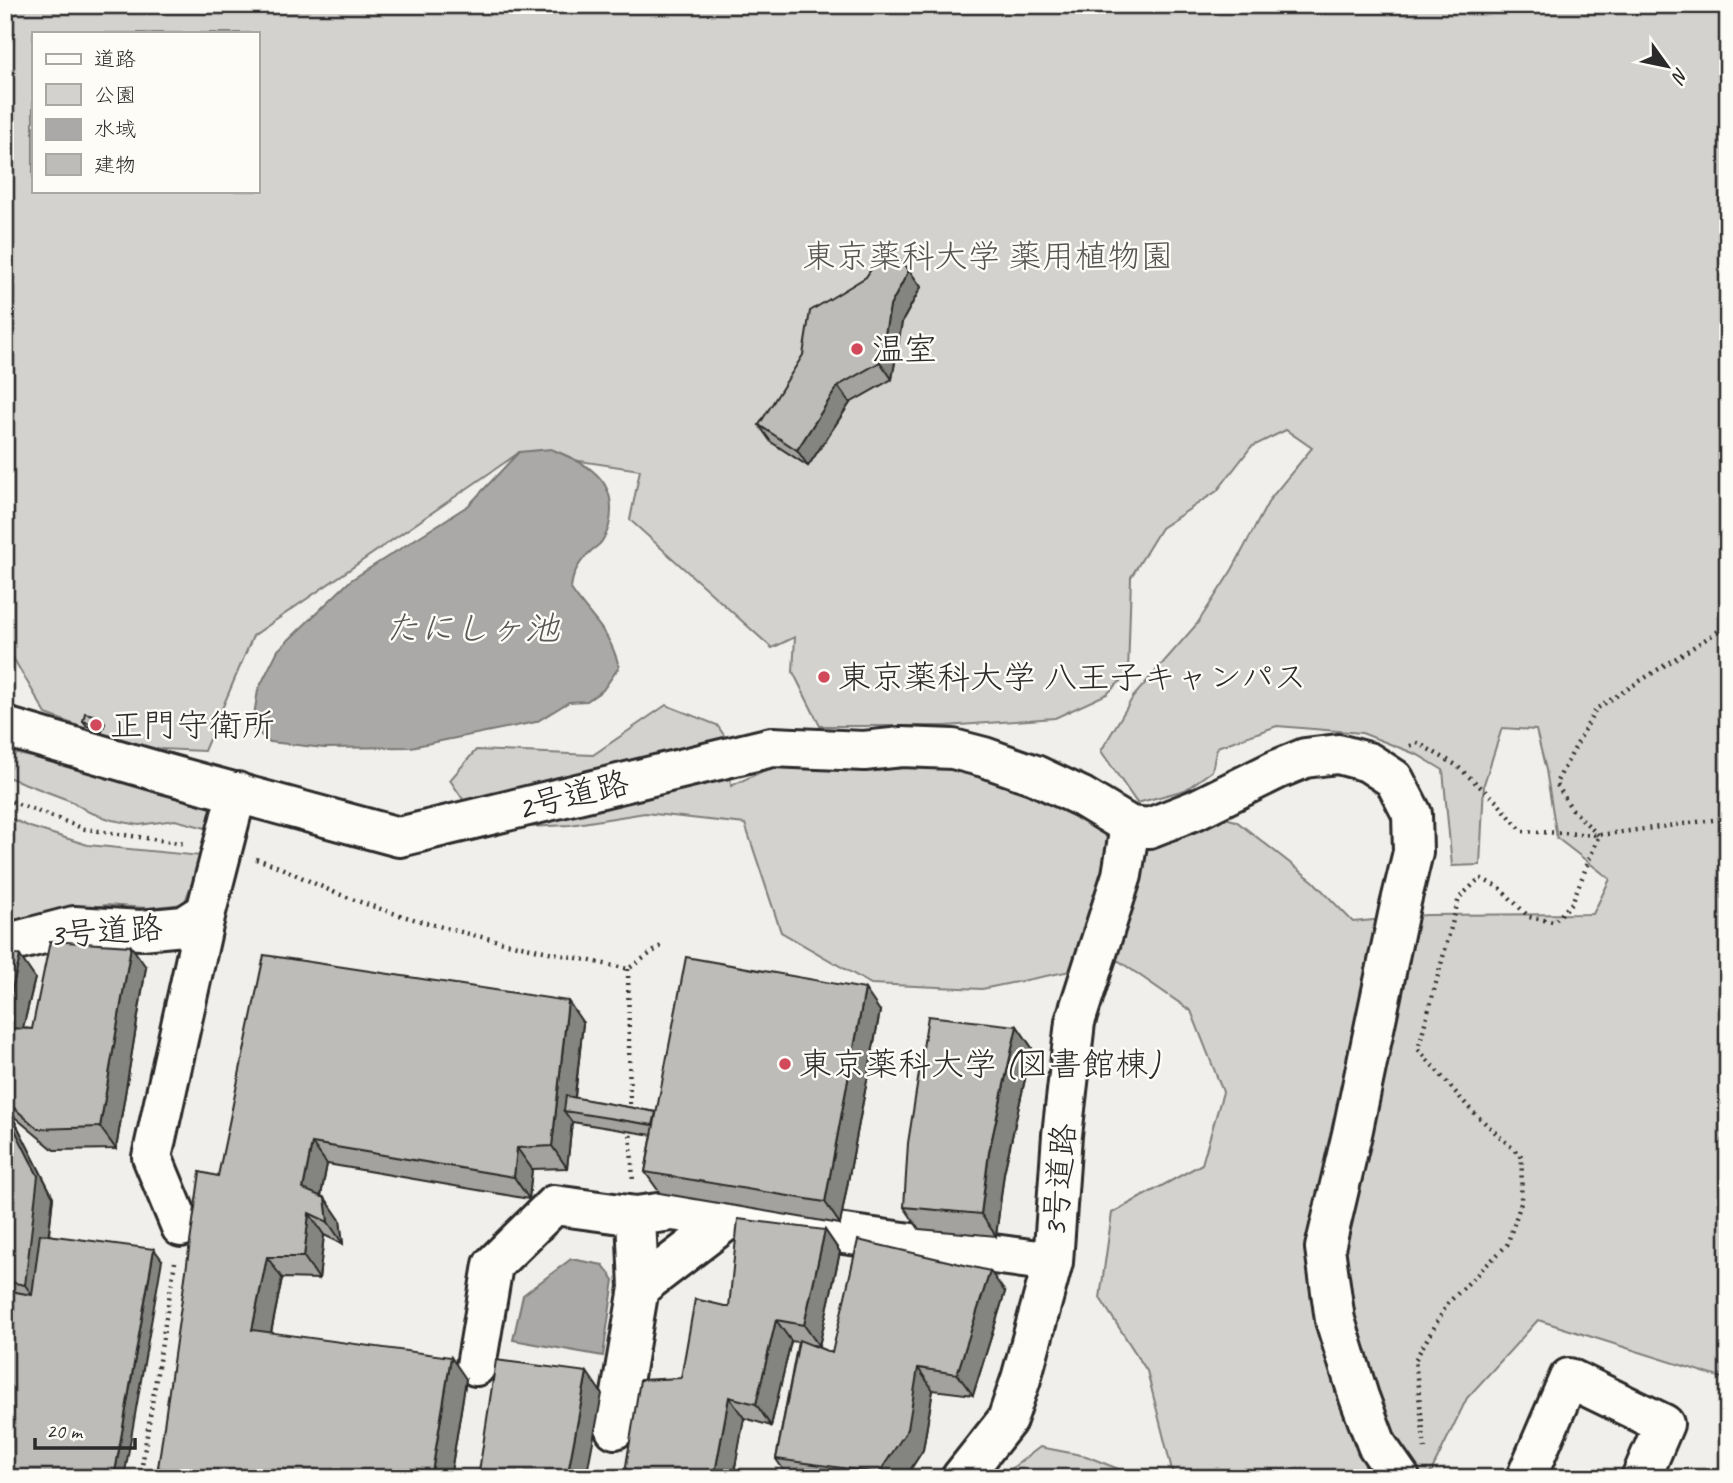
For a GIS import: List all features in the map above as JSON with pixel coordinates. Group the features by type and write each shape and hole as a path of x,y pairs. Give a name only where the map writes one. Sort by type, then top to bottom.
{"lane":[{"name":"2号道路","path":"8,726 399,837 772,747 864,751 924,747 953,749 1035,775 1082,797 1130,826"},
{"path":"1130,826 1149,828 1306,758 1338,754 1368,762 1394,779 1412,814 1413,852 1325,1248 1335,1320 1377,1445 1413,1466"},
{"name":"3号道路","path":"5,944 74,926 141,930 184,926 206,912 237,792"},
{"name":"3号道路","path":"961,1478 1007,1420 1021,1379 1052,1262 1062,1135 1076,1022 1122,875 1130,826"},
{"path":"181,1227 152,1157 206,912"},
{"path":"476,1366 493,1265 554,1205 636,1216 672,1211 1052,1262"},
{"path":"615,1429 639,1288 636,1216"},
{"path":"639,1288 730,1218"},
{"path":"1526,1478 1569,1378 1664,1424 1641,1478"}],"path":[{"path":"1599,835 1571,808 1556,783 1596,709 1728,625"},
{"path":"1368,762 1418,743 1456,765 1497,802 1522,831 1599,835 1728,818"},
{"path":"5,799 86,829 221,849 273,864 343,896 451,930 628,969 664,944"},
{"path":"1413,1466 1415,1360 1448,1303 1507,1245 1521,1203 1522,1157 1471,1110 1418,1049 1459,898 1480,878 1500,888 1529,917 1554,922 1572,904 1599,835"},
{"path":"628,969 630,1113"},
{"path":"630,1127 636,1216"},
{"path":"140,1478 181,1227"}],"green space":[{"name":"東京薬科大学 薬用植物園","path":"5,5 1728,5 1728,1380 1538,1320 1467,1398 1428,1478 1174,1478 1147,1371 1100,1298 1112,1213 1202,1164 1223,1092 1191,1011 1119,961 982,989 871,984 781,932 745,824 645,813 570,825 483,829 450,780 476,750 593,755 666,705 717,725 728,741 731,786 795,756 943,767 992,778 1088,821 1217,816 1236,821 1313,881 1353,922 1426,915 1593,914 1610,879 1557,838 1546,770 1536,730 1502,728 1484,784 1480,865 1452,866 1443,770 1418,755 1362,733 1277,726 1217,747 1212,771 1185,790 1137,803 1101,751 1133,697 1197,624 1232,570 1270,499 1312,448 1286,430 1251,447 1217,491 1161,528 1131,577 1128,674 1107,694 1055,718 946,726 820,726 793,672 795,637 772,648 630,520 640,470 520,452 253,636 204,751 138,748 46,714 5,644"},
{"path":"5,751 223,801 217,831 175,820 139,825 89,812 71,801 5,776"},
{"path":"5,816 30,827 88,845 202,856 184,904 147,908 106,905 5,923"},
{"path":"1040,1447 1086,1456 1141,1478 999,1478"}],"water":[{"name":"たにしヶ池","path":"551,449 592,470 606,487 610,498 608,530 601,543 579,564 571,589 605,634 615,654 619,667 603,690 587,701 569,702 536,722 411,747 324,748 270,742 252,728 258,690 278,650 351,580 469,505 519,452"},
{"path":"571,1259 603,1265 614,1280 603,1356 513,1340 523,1295"}],"building":[{"name":"温室","path":"887,245 909,270 890,306 880,362 838,386 797,450 759,425 803,355 810,311 866,277"},
{"path":"85,713 101,717 98,726 83,721"},
{"path":"50,941 131,946 100,1127 38,1129 5,1100 5,1028 32,1029"},
{"path":"5,950 20,956 5,1018"},
{"path":"264,955 568,1001 552,1146 517,1148 514,1177 312,1143 303,1189 325,1198 328,1222 309,1213 304,1257 267,1257 252,1330 451,1357 431,1478 212,1478 158,1468 200,1172 218,1176"},
{"path":"686,957 865,989 825,1202 645,1172"},
{"path":"928,1016 1017,1026 989,1152 981,1214 904,1207 908,1143"},
{"path":"566,1096 656,1112 653,1125 564,1111"},
{"path":"5,1110 38,1176 25,1285 5,1281"},
{"path":"738,1219 825,1230 804,1325 776,1320 756,1404 729,1397 714,1478 675,1478 669,1475 668,1478 624,1478 640,1380 681,1378 695,1299 729,1307"},
{"path":"40,1234 154,1249 114,1478 5,1478 5,1290 32,1295"},
{"path":"858,1240 990,1271 957,1374 918,1368 908,1429 879,1473 776,1459 799,1340 832,1353"},
{"path":"496,1360 587,1372 567,1478 478,1478"}],"place":[{"name":"温室","path":"857,349"},
{"name":"東京薬科大学 八王子キャンパス","path":"824,677"},
{"name":"正門守衛所","path":"96,725"},
{"name":"東京薬科大学 (図書館棟)","path":"785,1064"}]}
